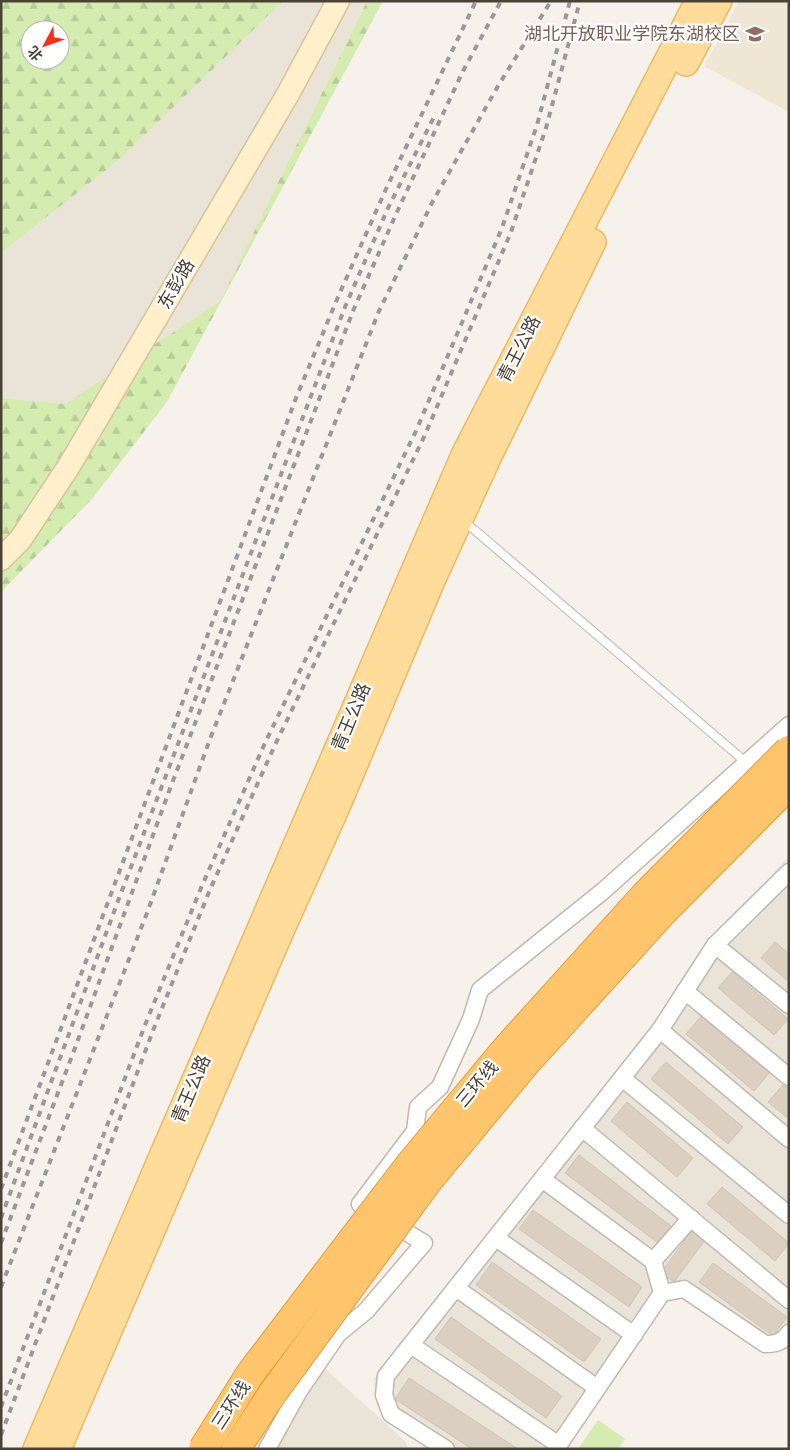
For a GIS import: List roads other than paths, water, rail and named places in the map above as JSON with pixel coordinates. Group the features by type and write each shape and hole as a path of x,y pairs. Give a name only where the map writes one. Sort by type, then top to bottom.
{"highway":[{"name":"三环线","path":"203,1449 250,1374 410,1164 506,1050 646,894 789,750"},
{"name":"三环线","path":"236,1449 272,1394 428,1181 513,1078 777,784"}],"main road":[{"name":"青王公路","path":"36,1449 464,454 698,1"},
{"name":"青王公路","path":"58,1449 461,518 586,257 719,1"}],"street":[{"name":"东彭路","path":"1,559 20,540 69,466 283,102 338,1"},
{"path":"267,1449 298,1391 338,1334 366,1312 424,1243 360,1204 416,1130 418,1107 440,1087 470,1020 480,990 603,891 789,725"},
{"path":"446,1449 391,1414 384,1395 386,1376 660,1030 715,945 789,872"},
{"path":"715,945 789,1005"},
{"path":"685,990 789,1077"},
{"path":"660,1030 789,1139"},
{"path":"622,1078 789,1215"},
{"path":"582,1128 789,1300"},
{"path":"542,1180 653,1261 662,1293"},
{"path":"653,1261 691,1218"},
{"path":"496,1238 634,1334"},
{"path":"456,1288 597,1388"},
{"path":"411,1345 558,1447 662,1293 684,1289 765,1344 776,1344 785,1339 789,1334"}],"lane":[{"path":"461,518 747,763 777,784 789,796"}],"railway":[{"path":"1,1189 296,398 386,189 476,1"},
{"path":"1,1243 171,786 353,311 463,71 501,1"},
{"path":"1,1287 147,913 210,739 379,311 433,201 498,86 551,1"},
{"path":"1,1407 145,1025 201,888 265,743 416,431 502,228 537,125 570,1"},
{"path":"1,1435 154,1028 209,892 274,747 425,435 511,232 546,128 580,1"},
{"path":"1,1218 118,901 345,307 388,208 436,113"}],"place":[{"name":"湖北开放职业学院东湖校区","path":"755,34"}]}
